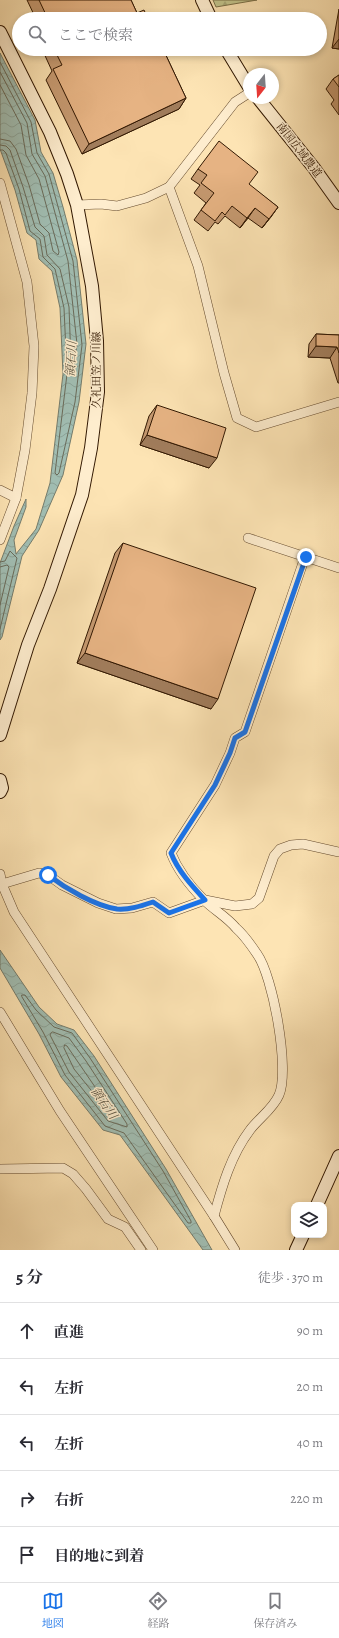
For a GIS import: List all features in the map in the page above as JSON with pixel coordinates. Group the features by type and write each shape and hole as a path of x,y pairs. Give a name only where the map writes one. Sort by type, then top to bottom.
{"main road":[{"path":"202,0 208,12"},
{"name":"久礼田笠ノ川線","path":"0,32 50,132 67,174 77,205 92,286 97,341 98,392 91,448 82,495 50,589 28,645 0,735"},
{"path":"230,56 243,77"},
{"name":"南国広域農道","path":"263,104 314,168 339,203"},
{"path":"0,780 2,788 0,792"},
{"path":"318,1202 339,1156"},
{"path":"296,1250 302,1238"}],"street":[{"path":"77,205 101,204 118,206 146,198 169,187 235,102 243,97"},
{"path":"0,183 28,282 34,346 32,393 25,450 16,498 0,540"},
{"path":"169,187 198,266 224,373 237,418 256,427 339,402"},
{"path":"0,490 16,498"},
{"path":"248,538 339,568"},
{"path":"214,1216 222,1186 234,1154 250,1130 275,1102 280,1093 283,1056 280,1030 267,976 258,956 237,928 205,900 188,882 175,863 171,853 215,785 230,753 235,738 245,732 306,557"},
{"path":"2,884 39,873 48,875 62,885 98,903 116,909 132,908 153,902 169,913 205,900 235,906 252,904 259,898 274,856 280,849 291,845 303,844 339,852"},
{"path":"0,874 2,884 14,912 235,1250"},
{"path":"0,1012 60,1111 153,1250"},
{"path":"0,1169 62,1168 73,1174 86,1189 108,1220 125,1227 141,1250"}],"green space":[{"path":"213,0 257,0 216,7"}],"water":[{"name":"領石川","path":"0,53 35,120 41,152 53,173 77,260 86,344 79,402 63,475 39,530 22,556 0,640 0,563 26,499 26,507 14,540 16,554 36,529 50,483 63,374 60,308 52,271 39,259 36,240 27,233 15,190 0,149"},
{"name":"領石川","path":"0,950 39,1007 57,1024 74,1030 94,1056 166,1169 212,1250 203,1250 120,1135 103,1130 61,1077 39,1034 0,968"}],"building":[{"path":"39,0 131,0 137,12 45,12"},
{"path":"58,56 166,56 186,98 89,144 53,69 62,65"},
{"path":"339,75 339,87 333,79"},
{"path":"219,141 258,172 249,184 278,207 269,219 255,208 247,218 232,206 225,215 222,212 215,221 201,210 214,193 201,183 207,175 198,169"},
{"path":"316,334 339,335 339,353 337,347 316,346"},
{"path":"157,405 226,428 217,458 147,435"},
{"path":"123,543 256,588 218,699 85,653"}],"route":[{"path":"48,875 62,885 98,903 116,909 132,908 153,902 169,913 205,900 188,882 175,863 171,853 215,785 230,753 235,738 245,732 306,557"}]}
